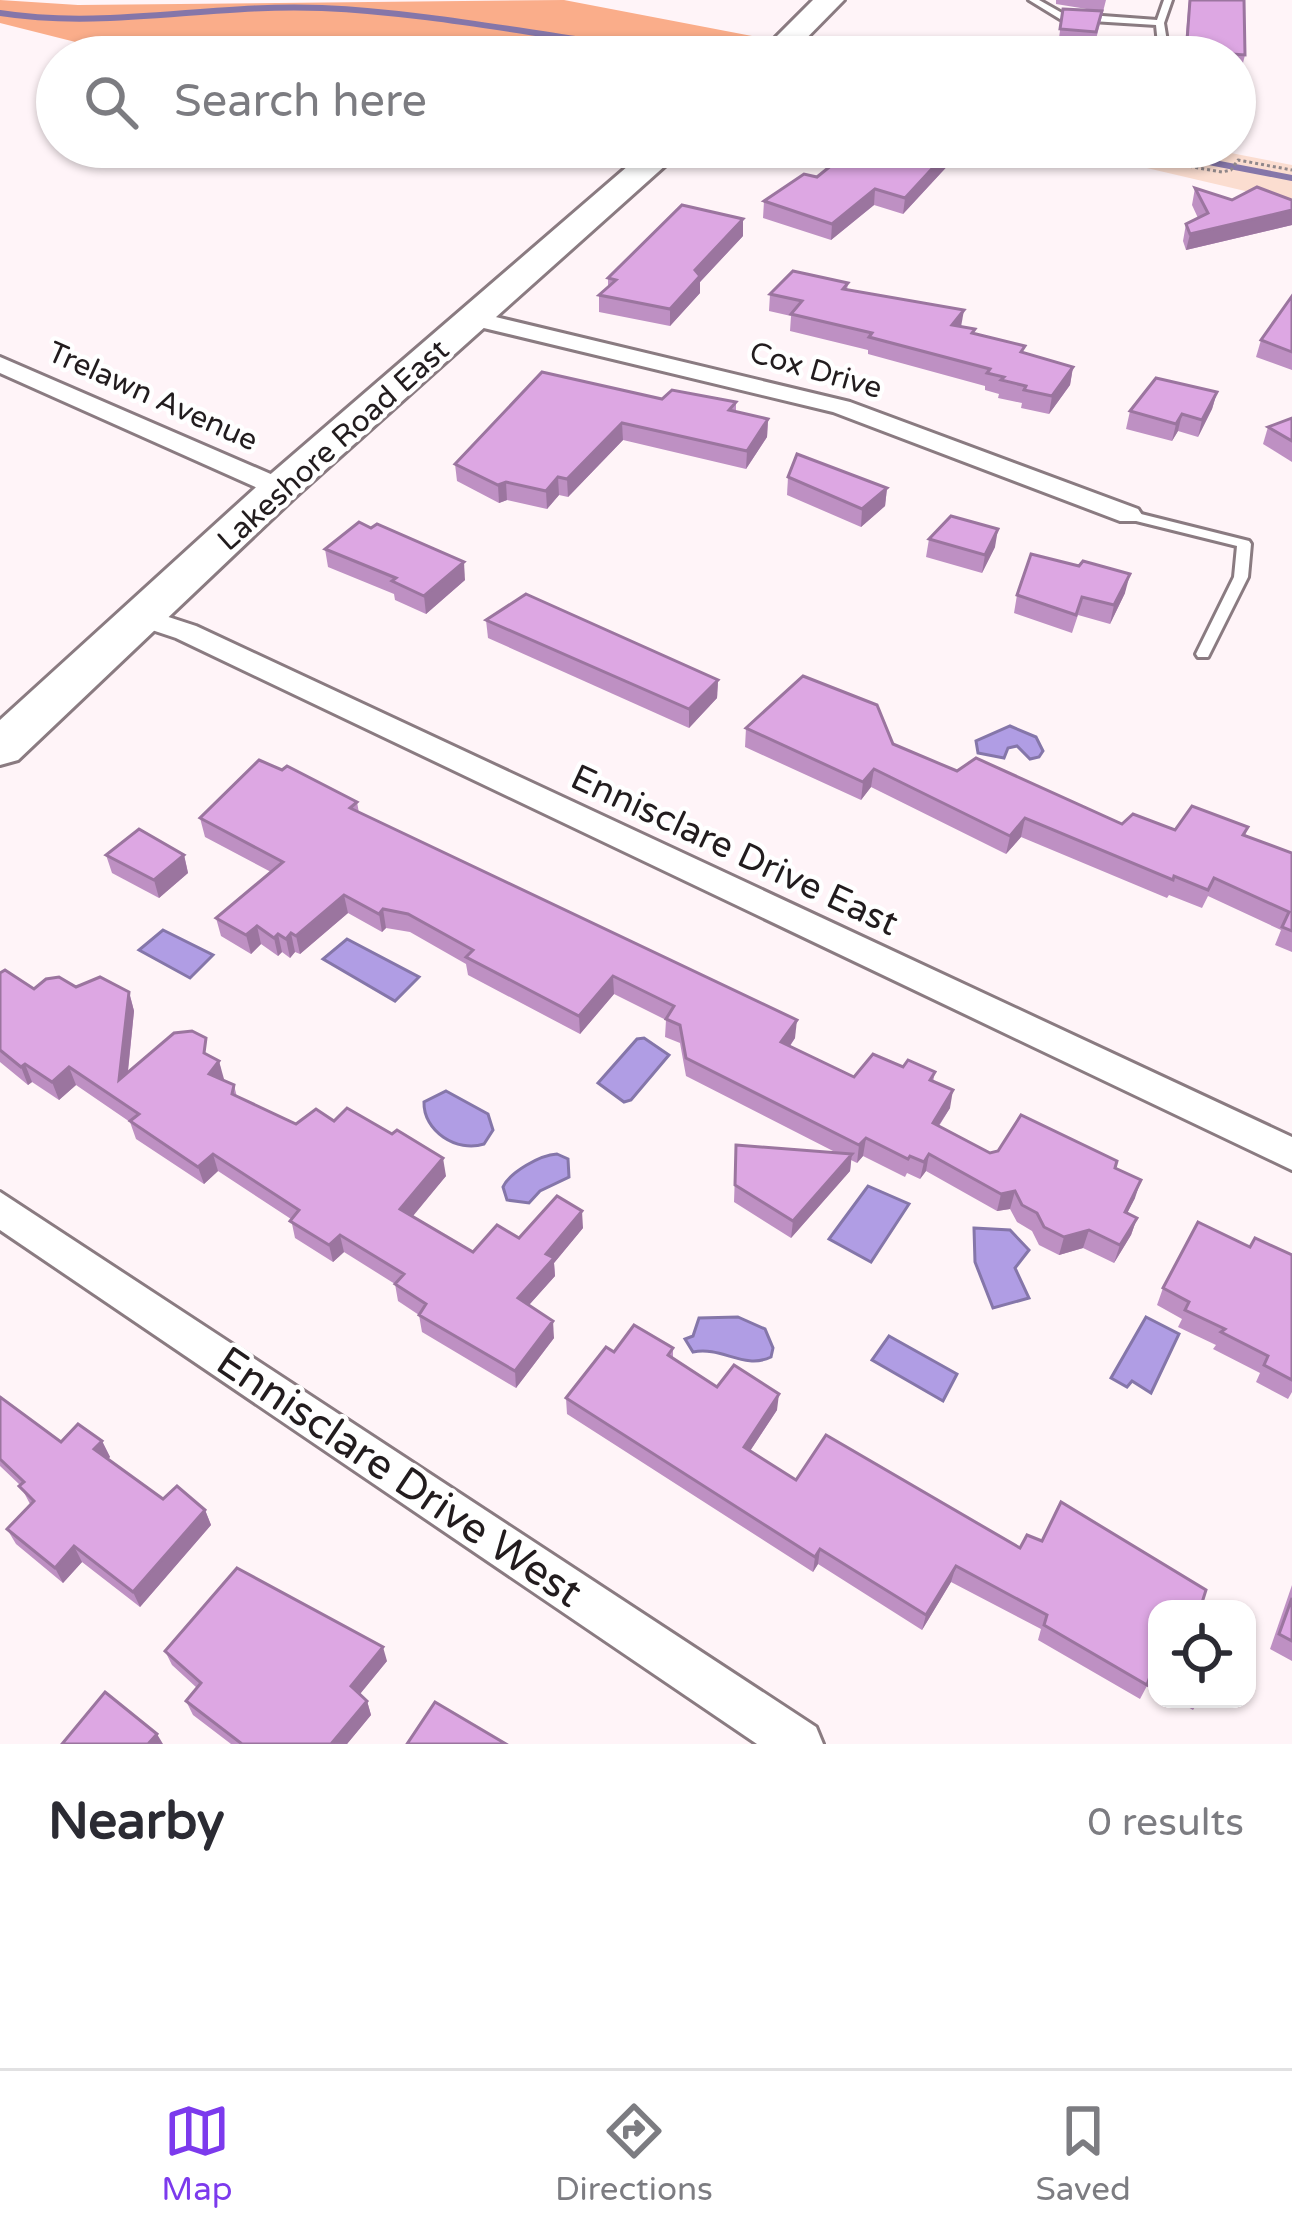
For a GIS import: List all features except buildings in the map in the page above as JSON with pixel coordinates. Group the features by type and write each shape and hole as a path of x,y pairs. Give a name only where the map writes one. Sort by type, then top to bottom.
{"main road":[{"path":"793,36 830,0"},
{"name":"Lakeshore Road East","path":"0,748 280,488 646,168"}],"street":[{"name":"Cox Drive","path":"475,319 842,407 1129,515"},
{"name":"Trelawn Avenue","path":"0,364 280,488"},
{"name":"Ennisclare Drive East","path":"144,618 186,632 1292,1154"},
{"name":"Ennisclare Drive West","path":"0,1209 799,1744"}],"lane":[{"path":"1033,0 1060,16 1160,23"},
{"path":"1162,36 1160,23 1168,0"},
{"path":"1129,515 1244,544 1241,577 1203,654"}],"path":[{"path":"1256,163 1292,170"}],"shaded area":[{"path":"0,0 78,5 564,0 752,36 52,36 0,23"},
{"path":"1256,158 1292,165 1292,202 1147,168 1256,168"},
{"path":"1010,726 1036,737 1043,751 1039,757 1030,759 1017,746 1008,748 1004,758 978,753 976,741"},
{"path":"163,930 213,955 190,978 139,950"},
{"path":"347,939 419,977 395,1001 323,959"},
{"path":"644,1038 669,1055 631,1100 624,1102 598,1083 637,1039"},
{"path":"446,1091 488,1114 493,1130 484,1144 453,1142 429,1122 424,1102"},
{"path":"557,1154 568,1159 569,1177 540,1191 529,1203 507,1200 503,1187 512,1176 534,1161"},
{"path":"868,1186 909,1204 871,1262 829,1239"},
{"path":"974,1228 1010,1230 1029,1250 1015,1268 1029,1298 993,1308 975,1262"},
{"path":"738,1317 765,1329 773,1348 771,1357 752,1361 693,1352 685,1339 693,1336 699,1318"},
{"path":"1146,1317 1179,1334 1151,1393 1132,1381 1127,1387 1111,1378"},
{"path":"889,1336 957,1374 943,1401 872,1360"}],"waterway":[{"path":"0,13 80,19 322,8 557,36"},
{"path":"1240,168 1292,178"}]}
